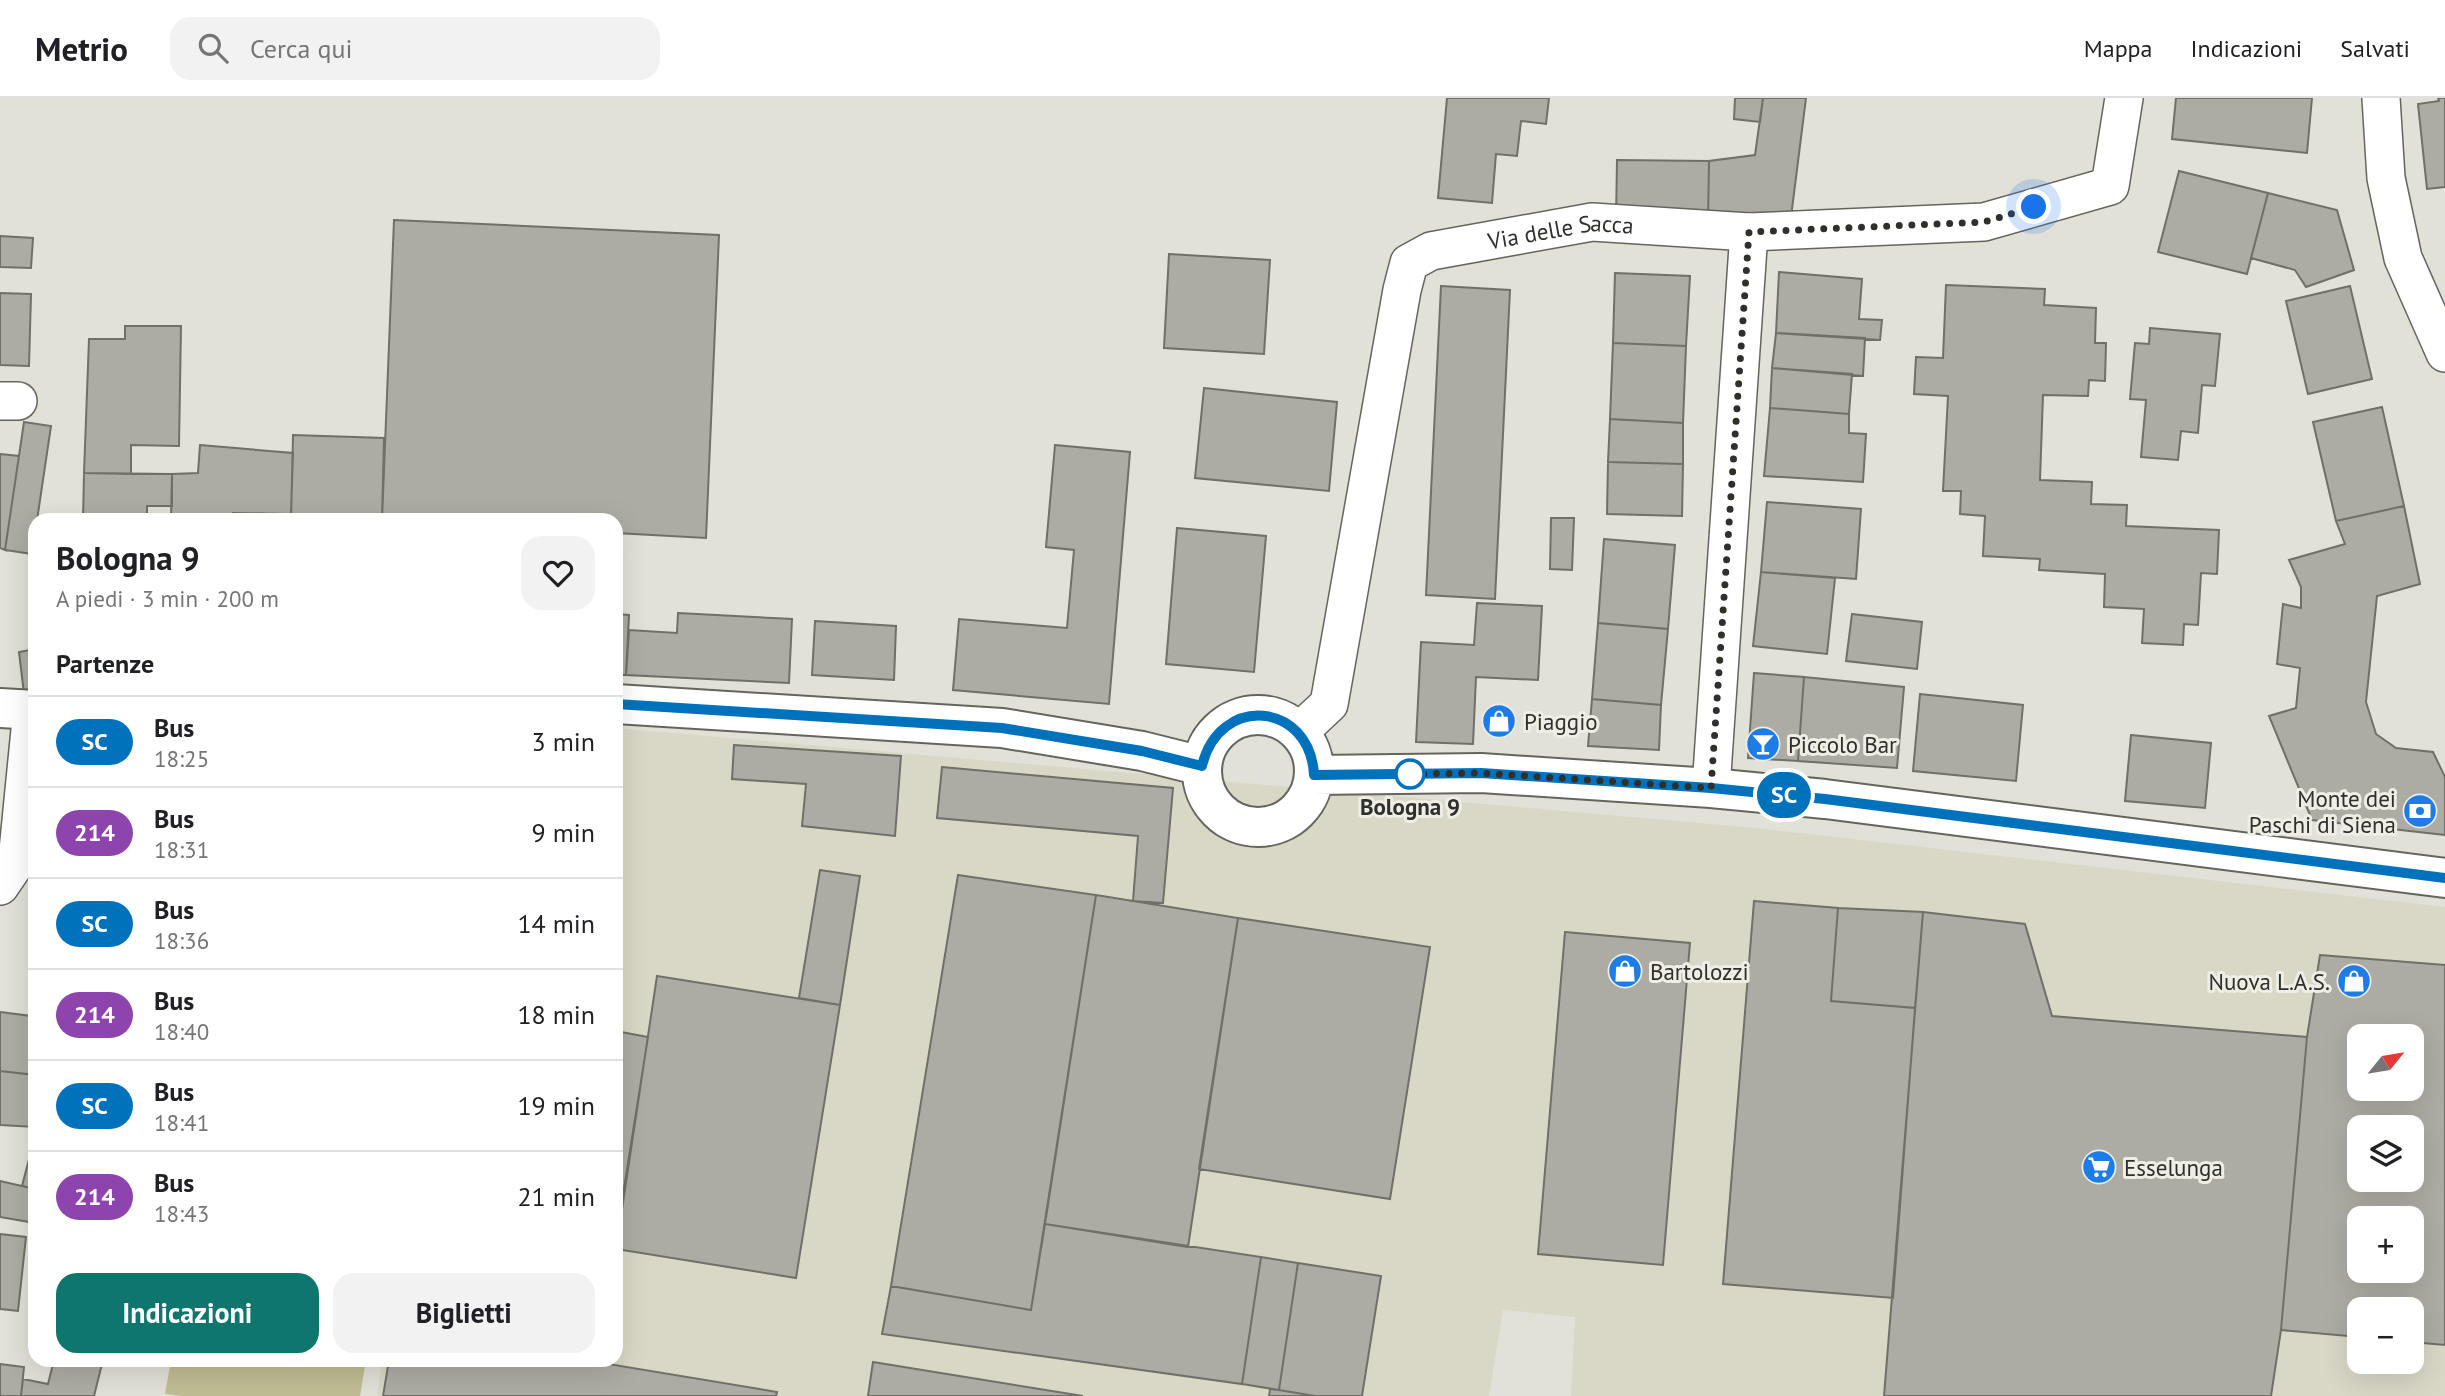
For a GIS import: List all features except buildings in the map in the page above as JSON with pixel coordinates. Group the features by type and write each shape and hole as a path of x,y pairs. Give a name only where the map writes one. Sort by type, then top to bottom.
{"street":[{"name":"Via delle Sacca","path":"1299,732 1329,704 1399,303 1409,263 1431,251 1592,222 1749,232 1984,222 2110,186 2124,98"},
{"path":"2381,98 2386,178 2403,258 2445,354"},
{"path":"1711,788 1749,232"},
{"path":"623,704 1002,728 1142,751 1202,766"},
{"path":"0,887 17,861 22,710"},
{"path":"1255,715 1271,717 1299,732 1313,760 1314,775 1303,805 1292,816 1277,824 1246,826 1218,810 1208,797 1202,766 1214,737 1225,726 1239,718 1255,715"},
{"path":"1314,775 1481,773 1711,788 1825,799 2445,878"}],"shaded area":[{"path":"623,729 1757,828 2445,907 2445,1396 1571,1396 1575,1317 1503,1310 1489,1396 377,1396 381,1367 623,1367"},
{"path":"170,1367 365,1367 360,1396 165,1394"}],"bus line":[{"name":"SC","path":"623,704 1002,728 1142,751 1202,766 1214,737 1225,726 1239,718 1255,715 1271,717 1299,732 1308,745 1314,775 1481,773 1711,788 1825,799 2445,878"}],"place":[{"name":"Piaggio","path":"1499,721"},
{"name":"Piccolo Bar","path":"1763,744"},
{"name":"Bologna 9","path":"1410,774"},
{"name":"Monte dei Paschi di Siena","path":"2420,811"},
{"name":"Bartolozzi","path":"1625,971"},
{"name":"Nuova L.A.S.","path":"2354,981"},
{"name":"Esselunga","path":"2099,1167"}],"route":[{"path":"1410,774 1398,774 1481,773 1711,788 1749,232 1984,222 2034,207"}]}
